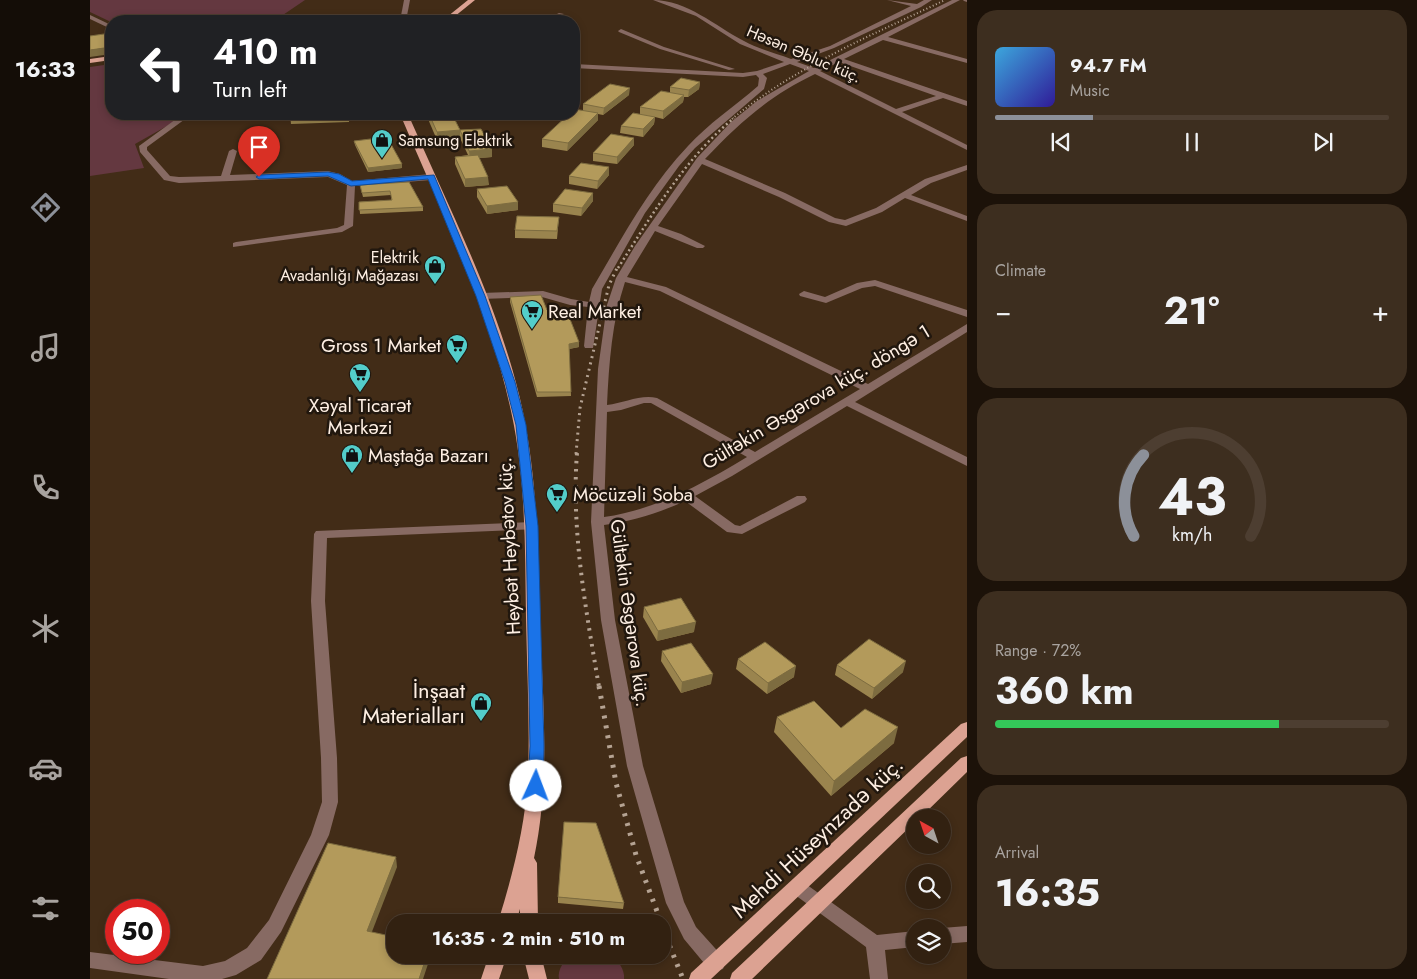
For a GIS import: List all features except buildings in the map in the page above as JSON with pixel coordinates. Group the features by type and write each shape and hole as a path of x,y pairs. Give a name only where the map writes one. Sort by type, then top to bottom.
{"main road":[{"path":"453,15 472,0"},
{"path":"90,61 105,59"},
{"name":"Heybət Heybətov küç.","path":"407,120 481,296 510,382 521,425 532,526 537,746 535,800 528,848"},
{"name":"Mehdi Hüseynzadə küç.","path":"698,979 967,728"},
{"path":"739,979 820,904 967,762"},
{"path":"509,914 528,848"},
{"path":"528,848 529,914"},
{"path":"490,979 495,964"},
{"path":"528,964 528,979"},
{"path":"534,964 538,979"}],"street":[{"path":"404,15 407,0"},
{"name":"Həsən Əbluc küç.","path":"656,0 678,6 698,15 742,43 815,71 967,148"},
{"path":"890,0 917,6 932,5"},
{"name":"Gültəkin Əsgərova küç.","path":"716,963 690,933 675,903 635,766 608,620 597,522 602,369 612,305 621,278 640,246 700,160 734,124 760,103 815,71 881,37 932,5 957,0"},
{"path":"580,66 742,75 758,74 848,40 917,6 932,5"},
{"path":"90,16 105,24"},
{"path":"621,31 662,48 715,64 742,75"},
{"path":"881,37 967,60"},
{"path":"838,59 967,104"},
{"path":"697,73 715,64"},
{"path":"589,346 593,305 597,289 641,213 676,164 692,146 761,87 763,78 758,74"},
{"path":"896,112 942,96"},
{"path":"179,120 143,146 143,150 167,178 179,180 328,174 337,176 351,184 431,177"},
{"path":"225,178 233,151"},
{"path":"700,160 722,168 838,222 852,222 878,210 928,181 967,167"},
{"path":"236,245 339,230 348,226 351,184"},
{"path":"904,195 966,219"},
{"path":"654,228 700,246"},
{"path":"621,278 663,289 868,388"},
{"path":"804,294 826,300 860,285 875,283 967,314"},
{"path":"481,296 543,294 582,305 593,305"},
{"name":"Gültəkin Əsgərova küç. döngə 1","path":"597,522 616,521 631,517 685,496 755,458 967,327"},
{"path":"601,409 621,407 643,400 653,400 755,458"},
{"path":"847,402 967,462"},
{"path":"685,496 732,529 742,530 801,499"},
{"path":"90,960 203,975 229,969 254,954 275,926 320,835 330,802 329,758 318,601 321,534 532,526"},
{"path":"797,887 874,943 906,940"},
{"path":"951,935 967,934"},
{"path":"874,943 879,979"}],"shaded area":[{"path":"90,0 305,0 283,15 105,15 105,19 90,12"},
{"path":"105,65 105,120 176,120 135,144 144,168 90,176 90,67"},
{"path":"563,964 619,964 624,979 559,979 559,972"}],"railway":[{"path":"732,119 756,100 808,68 862,39 945,0"},
{"path":"618,268 670,188 700,151 734,118"},
{"path":"576,454 580,408 609,285 618,266"},
{"path":"577,453 576,512 578,541 599,687"},
{"path":"599,686 616,783 636,855 658,914"},
{"path":"671,949 683,979"}],"place":[{"name":"Samsung Elektrik","path":"382,159"},
{"name":"Elektrik Avadanlığı Mağazası","path":"435,285"},
{"name":"Real Market","path":"532,330"},
{"name":"Gross 1 Market","path":"457,364"},
{"name":"Xəyal Ticarət Mərkəzi","path":"360,393"},
{"name":"Maştağa Bazarı","path":"352,474"},
{"name":"Möcüzəli Soba","path":"557,513"},
{"name":"İnşaat Materialları","path":"481,722"}],"route":[{"path":"259,177 328,174 337,176 351,184 431,177 491,323 510,382 521,425 532,526 537,746 536,786"}]}
